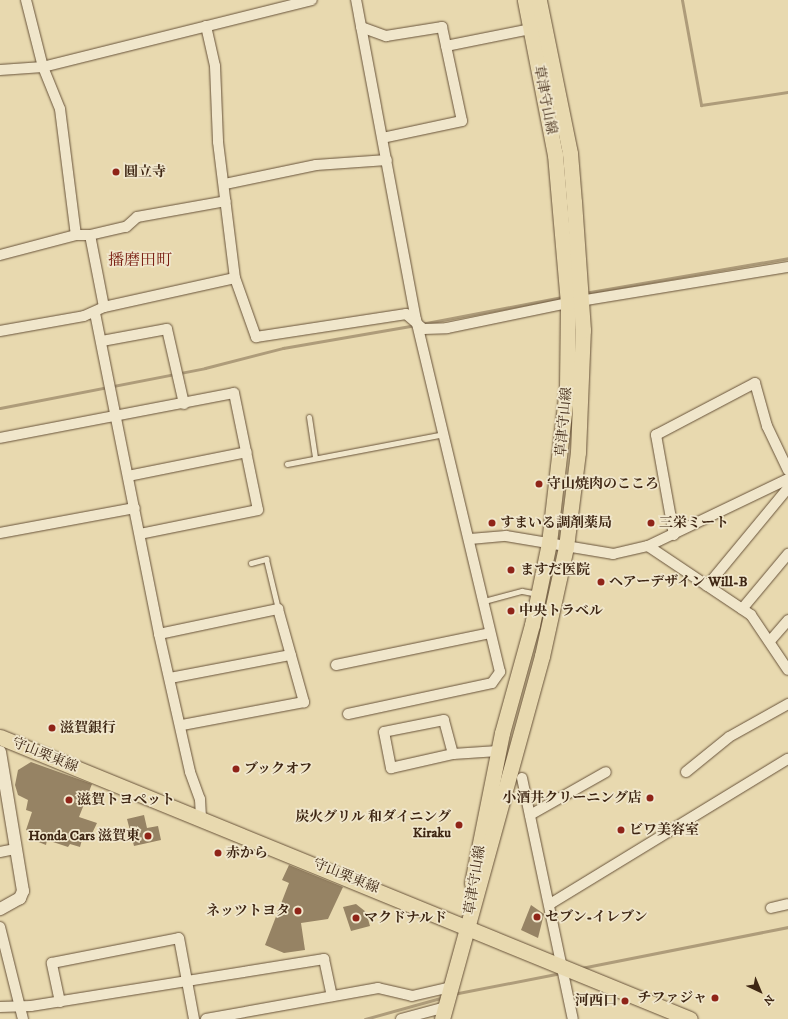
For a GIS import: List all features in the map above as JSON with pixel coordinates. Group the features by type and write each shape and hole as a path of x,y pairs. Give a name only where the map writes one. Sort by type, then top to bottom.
{"main road":[{"name":"草津守山線","path":"468,926 542,656 566,546 583,389 575,303 552,129 525,0"},
{"name":"草津守山線","path":"468,926 472,886 498,751 538,594 549,543 567,388 575,303 570,153 539,0"},
{"name":"守山栗東線","path":"0,737 201,816 690,1019"},
{"path":"444,1013 468,926"}],"street":[{"path":"26,0 43,67 60,110 76,235"},
{"path":"0,70 43,67 312,0"},
{"path":"348,714 492,683 500,672 470,539 416,320 356,0"},
{"path":"206,26 215,66 218,142 225,184 235,278 256,338 406,314 416,320 424,329 447,328 575,303 788,267"},
{"path":"361,27 386,36 442,27 462,121 383,138"},
{"path":"446,46 531,29"},
{"path":"225,184 316,165 387,160"},
{"path":"0,255 76,235 90,235 126,227 137,217 226,201"},
{"path":"90,235 100,310 102,341 116,418 135,508 158,634 182,725 190,772 200,799 201,816"},
{"path":"0,331 100,310 235,278"},
{"path":"102,341 167,329 184,404"},
{"path":"674,535 656,434 755,383 767,426 788,470"},
{"path":"0,438 116,418 234,393 258,510 140,534"},
{"path":"128,476 247,452"},
{"path":"470,539 506,536 613,554 648,546 674,535 788,479"},
{"path":"707,586 788,488"},
{"path":"0,533 135,508"},
{"path":"648,546 754,618 770,640 788,670"},
{"path":"742,609 788,554"},
{"path":"158,634 278,609 304,702 182,725"},
{"path":"770,640 788,620"},
{"path":"336,665 490,633"},
{"path":"170,678 291,655"},
{"path":"686,772 729,737 788,704"},
{"path":"453,754 444,720 384,732 391,768 453,754 498,751"},
{"path":"0,752 23,891 20,898 0,909"},
{"path":"550,904 788,759"},
{"path":"530,815 606,772"},
{"path":"522,778 550,904 573,1019"},
{"path":"0,852 16,849"},
{"path":"771,908 788,904"},
{"path":"0,927 3,946 24,1019"},
{"path":"60,1002 52,963 179,938 194,1019"},
{"path":"0,1007 20,1004 31,1006 60,1002 324,959 332,996"},
{"path":"206,1019 378,988 412,996 451,987"},
{"path":"401,1019 444,1013"}],"lane":[{"path":"309,417 315,457"},
{"path":"288,464 315,457 444,434"},
{"path":"251,562 266,559 278,609"},
{"path":"484,601 522,591 538,594"}],"building":[{"path":"31,762 92,784 79,817 97,823 88,842 82,840 80,847 70,844 68,847 47,840 46,845 31,839 33,833 26,830 32,812 26,810 28,800 18,795 15,785 18,770"},
{"path":"144,815 147,828 158,826 161,840 134,846 127,819"},
{"path":"289,865 343,887 328,919 301,923 305,950 284,953 265,945 289,883 282,880"},
{"path":"356,904 366,912 370,926 351,931 343,907"},
{"path":"531,905 544,914 538,938 521,930"}],"waterway":[{"path":"682,0 701,105 788,92"},
{"path":"584,293 788,258"},
{"path":"421,324 563,297"},
{"path":"0,408 205,368 283,348 416,325"},
{"path":"581,968 788,927"},
{"path":"453,994 561,973"},
{"path":"365,1019 444,997"}],"place":[{"name":"圓立寺","path":"116,172"},
{"name":"守山焼肉のこころ","path":"539,484"},
{"name":"すまいる調剤薬局","path":"492,523"},
{"name":"三栄ミート","path":"651,523"},
{"name":"ますだ医院","path":"511,570"},
{"name":"ヘアーデザイン Will-B","path":"601,582"},
{"name":"中央トラベル","path":"511,611"},
{"name":"滋賀銀行","path":"52,728"},
{"name":"ブックオフ","path":"236,769"},
{"name":"小酒井クリーニング店","path":"650,798"},
{"name":"滋賀トヨペット","path":"69,800"},
{"name":"炭火グリル 和ダイニング Kiraku","path":"459,825"},
{"name":"ビワ美容室","path":"621,830"},
{"name":"Honda Cars 滋賀東","path":"148,836"},
{"name":"赤から","path":"218,853"},
{"name":"ネッツトヨタ","path":"298,911"},
{"name":"セブン-イレブン","path":"537,917"},
{"name":"マクドナルド","path":"356,918"},
{"name":"チファジャ","path":"715,998"},
{"name":"河西口","path":"625,1001"}],"district":[{"name":"播磨田町","path":"140,260"}]}
